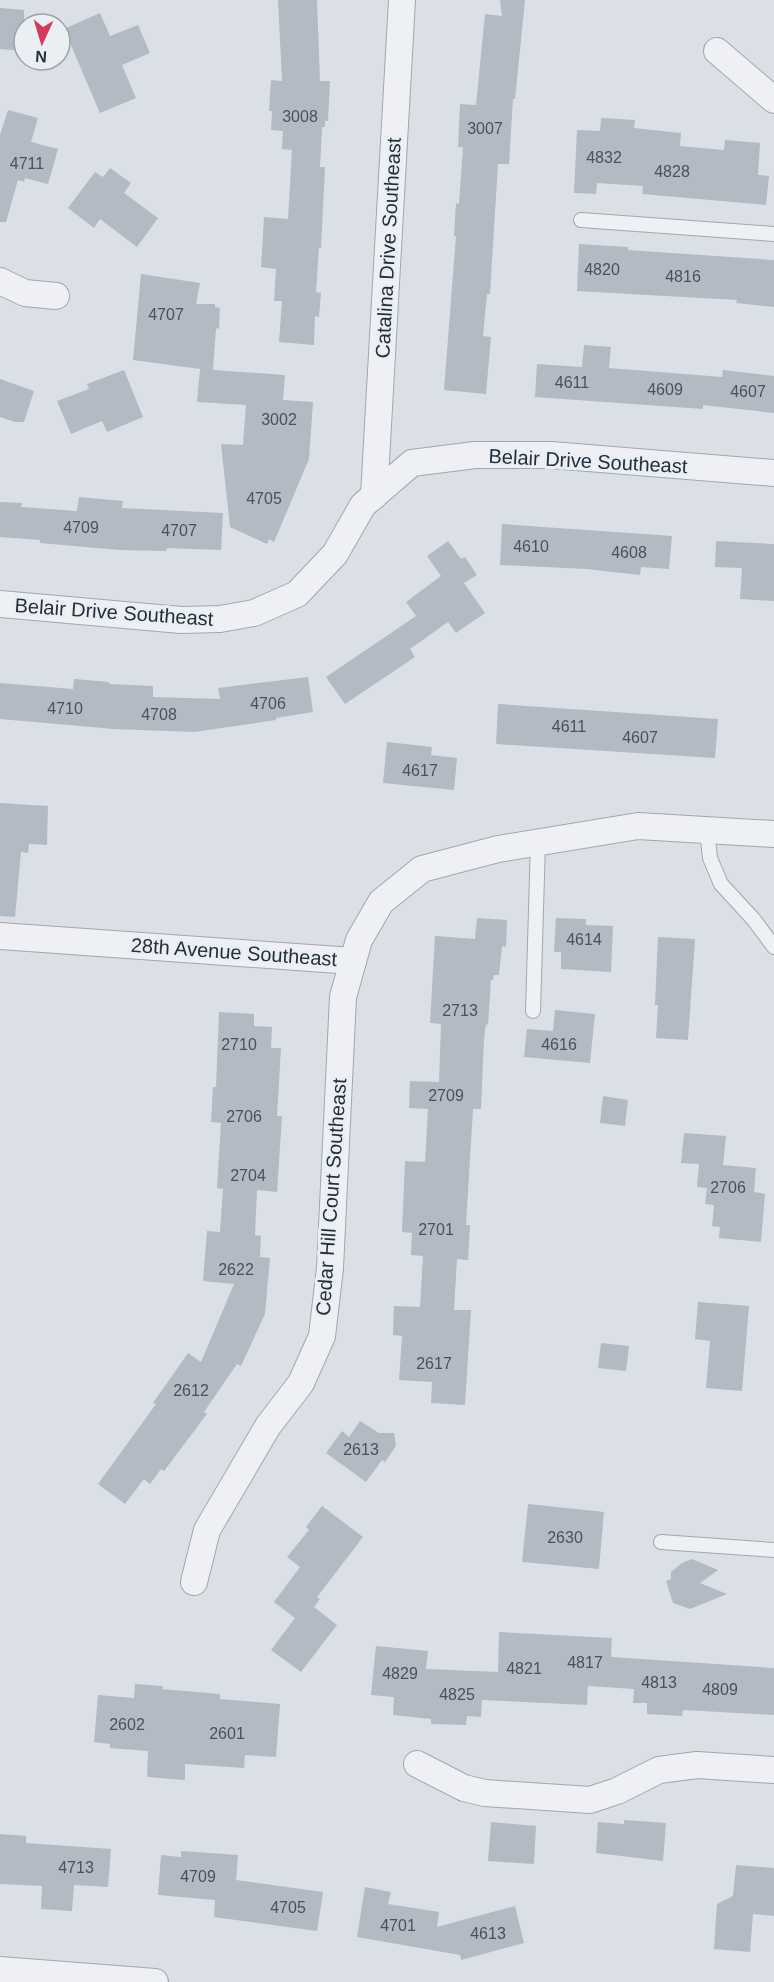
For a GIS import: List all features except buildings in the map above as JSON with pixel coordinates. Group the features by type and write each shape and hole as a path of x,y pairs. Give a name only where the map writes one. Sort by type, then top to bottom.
{"street":[{"name":"Catalina Drive Southeast","path":"374,496 402,0"},
{"path":"717,51 774,100"},
{"path":"0,281 25,293 56,296"},
{"name":"Belair Drive Southeast","path":"0,604 180,620 220,620 254,613 297,594 335,554 363,505 412,463 475,455 551,455 774,473"},
{"name":"28th Avenue Southeast","path":"0,936 353,961 358,940 381,902 422,869 498,849 638,826 774,834"},
{"name":"Cedar Hill Court Southeast","path":"194,1582 207,1530 268,1426 302,1383 322,1336 330,1268 343,997 353,961"},
{"path":"417,1764 464,1788 485,1793 590,1800 617,1791 659,1770 697,1765 774,1770"},
{"path":"0,1970 155,1982"}],"lane":[{"path":"581,220 774,234"},
{"path":"707,830 710,858 721,884 754,920 774,947"},
{"path":"533,1011 538,842"},
{"path":"661,1542 774,1550"}]}
